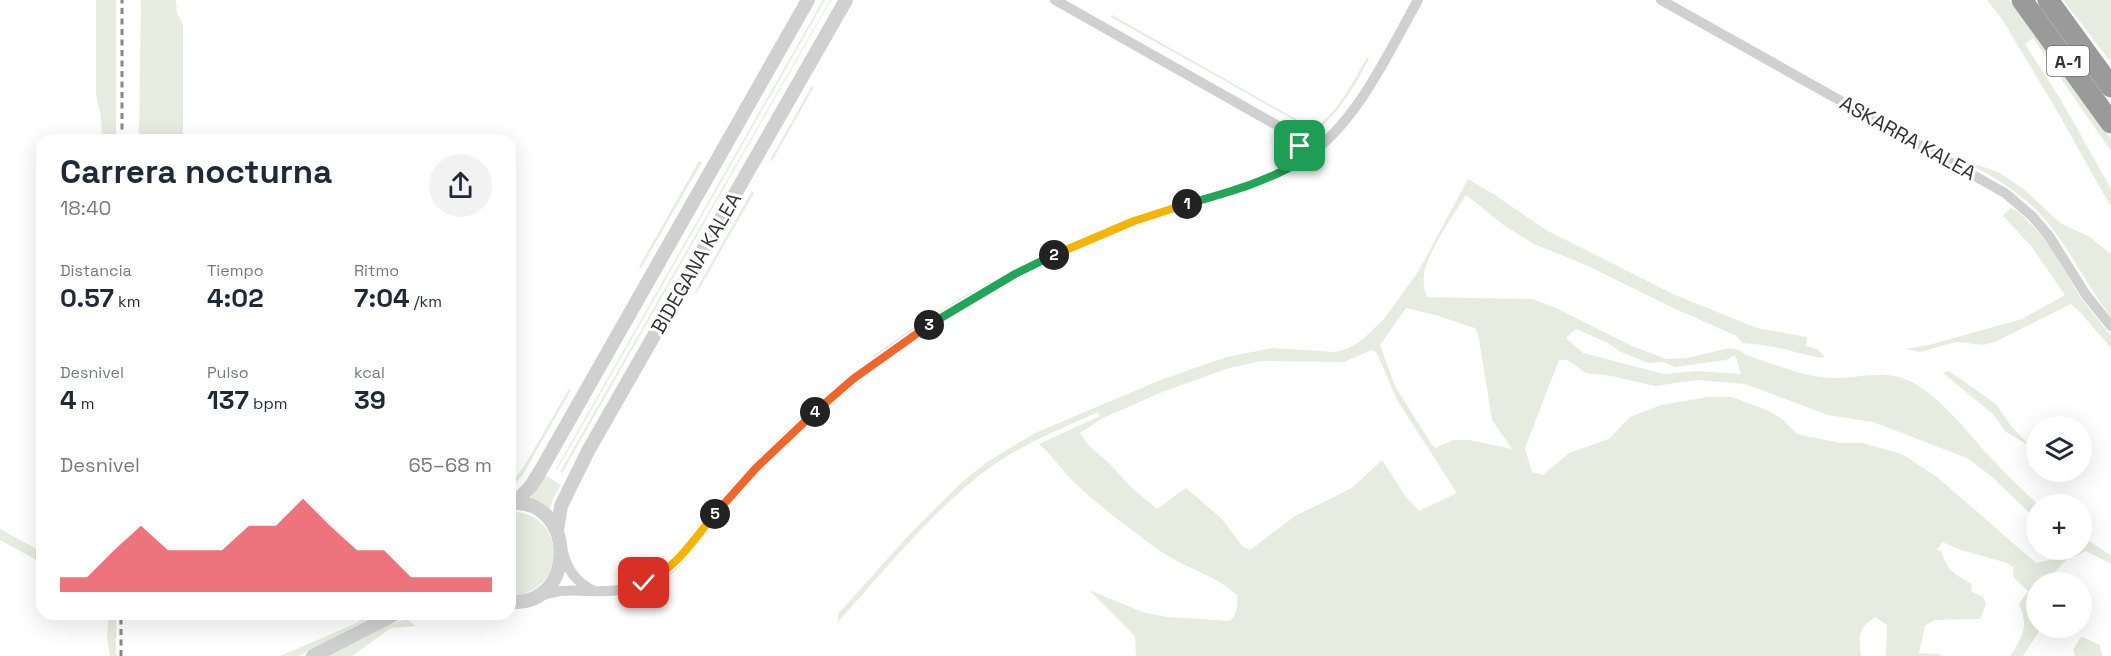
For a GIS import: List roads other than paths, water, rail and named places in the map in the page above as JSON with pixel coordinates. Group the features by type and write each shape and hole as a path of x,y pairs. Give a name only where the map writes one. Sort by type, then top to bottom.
{"highway":[{"name":"A-1","path":"2022,0 2111,123"},
{"name":"A-1","path":"2048,0 2111,87"}],"street":[{"name":"BIDEGANA KALEA","path":"516,500 531,486 542,468 808,0"},
{"name":"BIDEGANA KALEA","path":"556,530 561,506 569,485 588,450 846,0"},
{"path":"1055,0 1280,127 1308,157"},
{"path":"516,602 562,591 627,590 659,576 672,566 756,468 814,412 853,379 956,307 1015,274 1092,238 1174,207 1253,185 1287,170 1308,157 1331,137 1349,116 1418,0"},
{"name":"ASKARRA KALEA","path":"1661,0 2006,193 2032,216 2049,236 2086,295 2111,326"},
{"path":"516,504 532,507 546,516 556,530 566,565 573,576 584,586 595,591"},
{"path":"534,598 552,583 561,562 562,550"},
{"path":"313,656 383,620"}],"railway":[{"path":"122,0 122,134"},
{"path":"121,620 121,656"}]}
